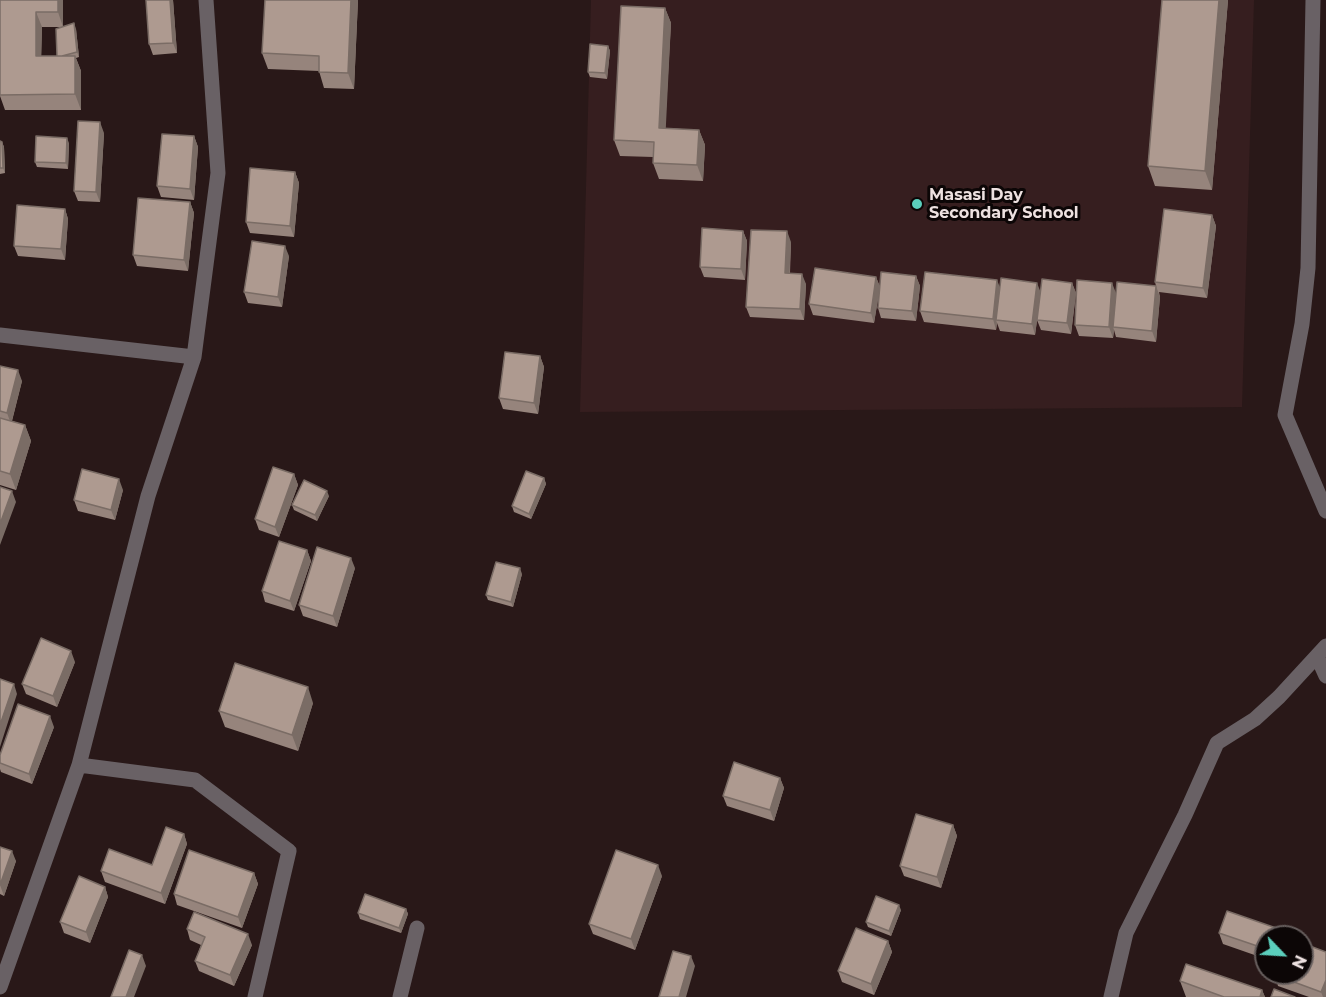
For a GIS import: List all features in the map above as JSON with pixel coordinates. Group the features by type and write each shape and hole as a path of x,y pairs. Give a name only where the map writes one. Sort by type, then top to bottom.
{"street":[{"path":"0,987 79,765 148,496 194,357 218,173 206,0"},
{"path":"1313,0 1308,268 1302,324 1285,415 1326,511"},
{"path":"0,334 194,357"},
{"path":"1321,651 1326,676"},
{"path":"1111,997 1126,933 1185,815 1217,743 1255,719 1279,697 1321,651"},
{"path":"79,765 195,780 289,851 255,997"},
{"path":"400,997 417,928"}],"shaded area":[{"name":"Masasi Day Secondary School","path":"591,0 1254,0 1242,407 580,412"}],"building":[{"path":"0,0 58,0 58,12 36,12 36,56 75,56 75,94 0,95"},
{"path":"146,0 170,0 173,43 149,44"},
{"path":"265,0 351,0 348,73 319,72 319,56 262,53"},
{"path":"1162,0 1219,0 1205,171 1148,166"},
{"path":"621,6 665,8 659,128 699,130 697,165 653,163 654,142 614,140"},
{"path":"74,23 77,52 57,56 56,29"},
{"path":"590,44 608,46 605,73 588,72"},
{"path":"78,121 100,122 96,192 74,191"},
{"path":"162,134 194,136 190,189 157,186"},
{"path":"36,136 67,138 66,163 35,162"},
{"path":"0,141 2,142 3,168 0,168"},
{"path":"250,168 295,172 290,226 246,222"},
{"path":"138,198 190,202 184,260 133,255"},
{"path":"17,205 65,209 61,249 14,246"},
{"path":"1164,209 1212,215 1203,288 1155,282"},
{"path":"702,228 743,231 741,269 700,267"},
{"path":"751,230 787,231 785,273 802,274 800,309 746,307"},
{"path":"252,241 285,246 278,297 244,292"},
{"path":"815,268 876,277 871,313 809,304"},
{"path":"881,272 916,276 912,311 878,308"},
{"path":"925,272 997,280 993,319 920,311"},
{"path":"1001,278 1037,283 1032,324 996,320"},
{"path":"1042,279 1072,283 1067,323 1037,320"},
{"path":"1077,280 1112,283 1109,327 1075,325"},
{"path":"1117,282 1156,286 1152,331 1113,327"},
{"path":"505,352 540,356 534,403 499,398"},
{"path":"0,366 18,370 7,413 0,411"},
{"path":"0,418 25,425 10,474 0,471"},
{"path":"273,467 294,474 275,527 255,519"},
{"path":"82,469 119,479 111,510 74,500"},
{"path":"526,471 544,478 529,514 512,506"},
{"path":"304,480 327,491 315,515 292,505"},
{"path":"0,487 12,491 0,524"},
{"path":"279,541 307,550 290,601 262,591"},
{"path":"317,547 351,558 333,616 299,605"},
{"path":"496,562 520,568 511,602 486,595"},
{"path":"41,638 71,651 53,696 22,684"},
{"path":"235,663 308,687 292,735 219,711"},
{"path":"0,679 14,684 0,725"},
{"path":"18,704 50,716 29,774 0,763 0,755"},
{"path":"734,762 780,778 770,810 723,796"},
{"path":"916,814 953,825 937,877 900,866"},
{"path":"166,827 184,834 161,893 101,871 109,849 152,865"},
{"path":"0,847 12,851 0,885"},
{"path":"189,850 254,873 238,917 174,894"},
{"path":"616,850 658,865 631,939 589,924"},
{"path":"79,876 105,887 86,932 60,922"},
{"path":"365,894 406,909 399,928 358,913"},
{"path":"876,896 899,905 889,931 866,922"},
{"path":"1227,911 1267,925 1254,925 1254,945 1219,933"},
{"path":"194,912 248,934 230,975 195,961 205,937 187,929"},
{"path":"856,928 888,941 871,984 838,971"},
{"path":"1314,948 1326,952 1326,980 1321,992 1302,985 1314,985"},
{"path":"129,950 142,955 126,997 111,997"},
{"path":"673,951 691,956 679,997 659,997"},
{"path":"1186,964 1262,990 1260,997 1224,997 1180,981"},
{"path":"1274,989 1295,997 1271,997"}],"place":[{"name":"Masasi Day Secondary School","path":"917,204"}]}
